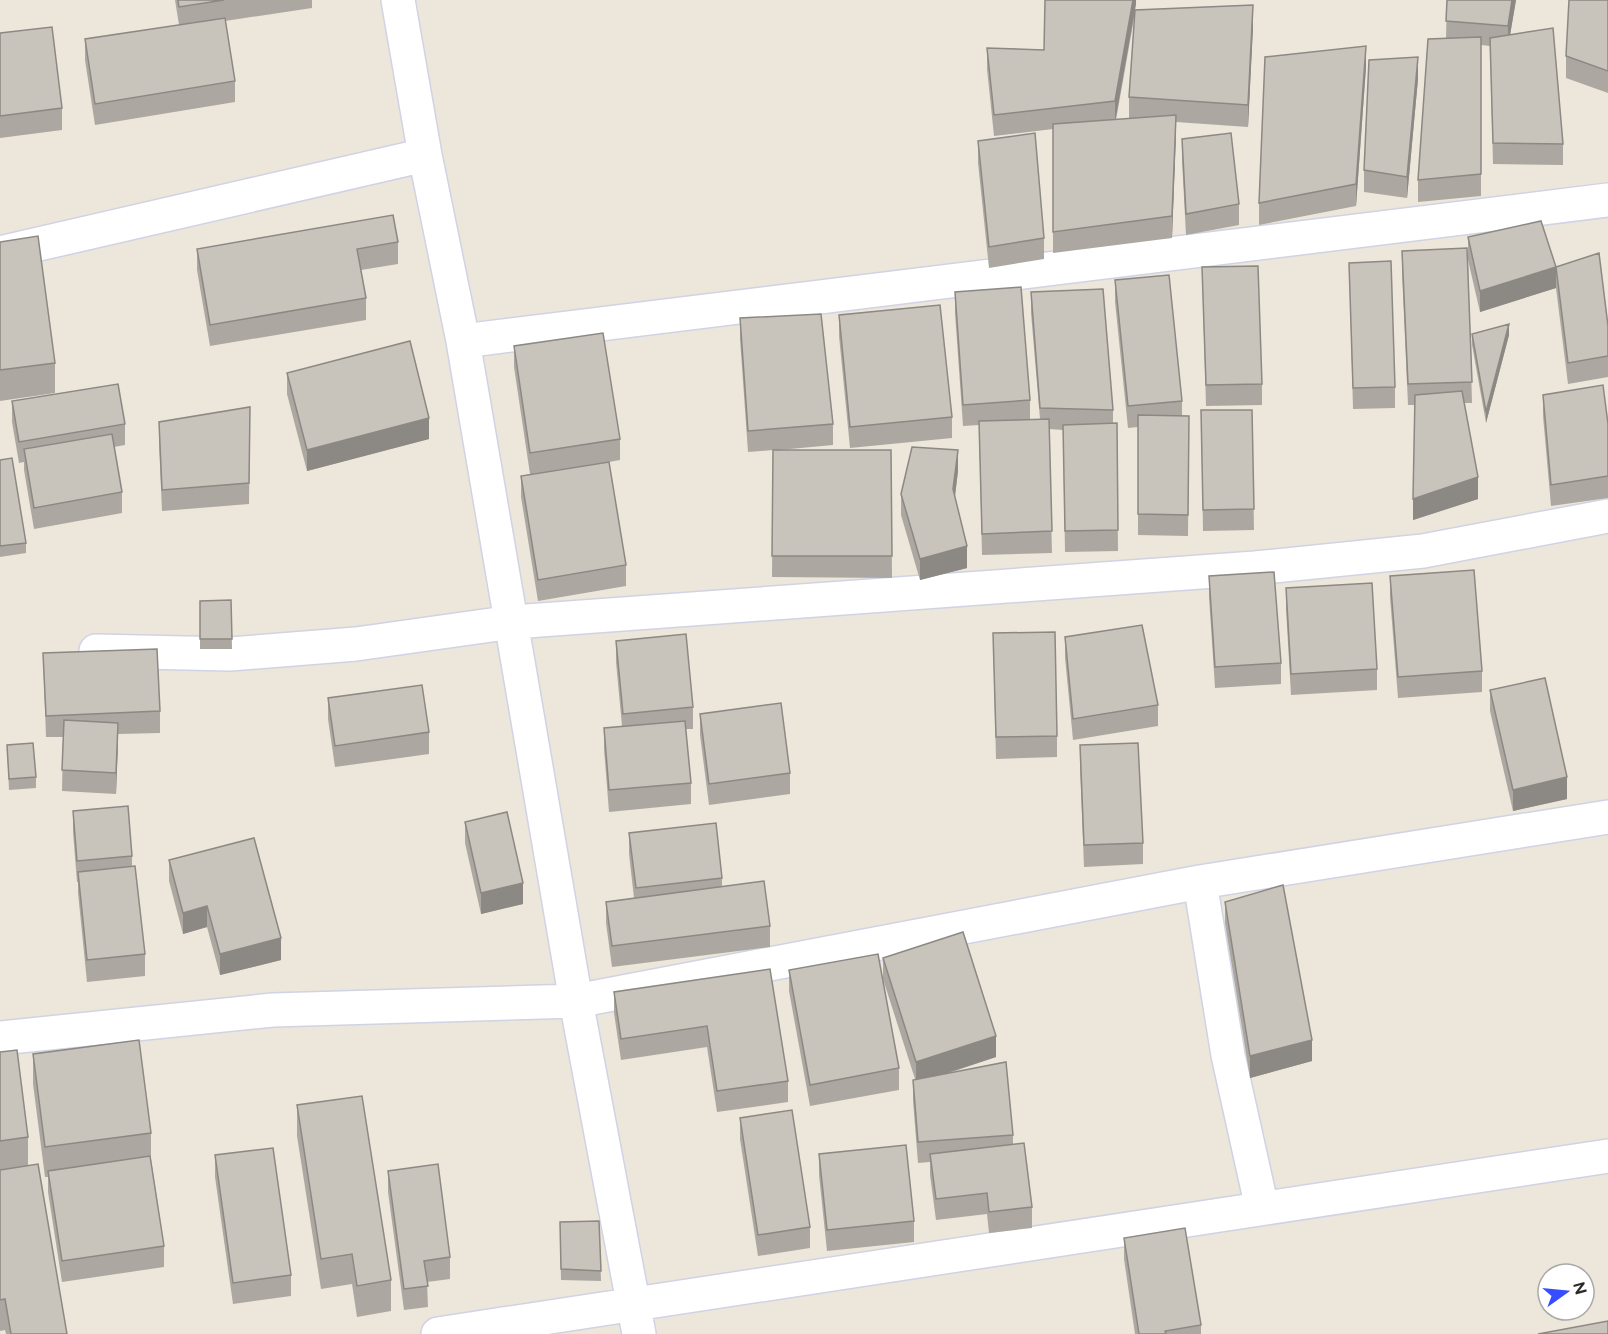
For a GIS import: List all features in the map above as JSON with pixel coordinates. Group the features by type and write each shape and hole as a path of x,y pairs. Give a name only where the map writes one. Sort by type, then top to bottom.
{"street":[{"path":"398,0 425,156 463,341 513,621 576,1001 636,1319"},
{"path":"0,253 425,156"},
{"path":"463,341 1608,200"},
{"path":"96,651 230,654 356,644 513,621 1255,568 1423,551 1608,516"},
{"path":"0,1038 273,1010 576,1001 1200,882 1608,817"},
{"path":"1200,882 1228,1055 1262,1208"},
{"path":"438,1334 636,1319 1262,1208 1608,1156"}],"building":[{"path":"178,0 224,0 179,7"},
{"path":"1045,0 1133,0 1115,101 994,115 987,48 1044,50"},
{"path":"1447,0 1512,0 1508,26 1446,21"},
{"path":"1569,0 1608,0 1608,71 1566,56"},
{"path":"1253,5 1248,105 1129,97 1135,10"},
{"path":"225,18 235,81 95,104 85,39"},
{"path":"52,27 62,108 0,116 0,33"},
{"path":"1553,28 1563,144 1493,143 1490,38"},
{"path":"1481,37 1481,174 1418,180 1428,39"},
{"path":"1366,46 1356,184 1259,203 1265,57"},
{"path":"1418,57 1407,177 1364,170 1369,60"},
{"path":"1176,115 1172,216 1053,232 1053,124"},
{"path":"1035,133 1044,238 989,247 978,141"},
{"path":"1231,133 1239,204 1186,214 1182,139"},
{"path":"393,215 398,242 357,249 366,298 210,325 197,249"},
{"path":"1541,221 1556,267 1480,291 1468,237"},
{"path":"38,236 55,363 0,370 0,242"},
{"path":"1467,248 1472,382 1408,384 1402,251"},
{"path":"1599,253 1608,326 1608,356 1568,363 1556,267"},
{"path":"1391,261 1395,387 1353,388 1349,263"},
{"path":"1258,266 1262,384 1206,385 1202,267"},
{"path":"1169,275 1182,401 1128,406 1115,280"},
{"path":"1021,287 1030,400 963,405 955,292"},
{"path":"1103,289 1113,410 1040,408 1031,292"},
{"path":"940,305 952,417 850,427 839,315"},
{"path":"821,314 833,424 748,431 740,318"},
{"path":"1509,324 1486,412 1472,334"},
{"path":"603,333 620,439 530,453 514,346"},
{"path":"410,341 429,418 307,450 287,373"},
{"path":"118,384 125,424 19,442 12,401"},
{"path":"1603,385 1608,424 1608,476 1551,485 1543,395"},
{"path":"1462,391 1478,477 1413,499 1415,395"},
{"path":"250,407 249,483 162,490 159,422"},
{"path":"1201,410 1252,410 1254,509 1203,510"},
{"path":"1138,415 1189,416 1188,515 1138,514"},
{"path":"1049,419 1052,531 982,534 979,421"},
{"path":"1117,423 1118,530 1065,531 1063,425"},
{"path":"112,434 122,492 34,508 24,449"},
{"path":"912,447 958,450 953,489 967,546 920,559 901,494"},
{"path":"773,450 891,450 892,556 772,556"},
{"path":"12,458 26,543 0,546 0,460"},
{"path":"609,462 626,565 538,580 521,476"},
{"path":"1474,570 1482,671 1398,677 1390,576"},
{"path":"1274,572 1281,663 1215,667 1209,576"},
{"path":"1372,583 1377,669 1291,674 1286,588"},
{"path":"231,600 232,639 200,639 200,601"},
{"path":"1142,625 1158,705 1073,719 1065,637"},
{"path":"1055,632 1057,736 996,737 993,633"},
{"path":"686,634 693,707 623,714 616,641"},
{"path":"157,649 160,711 46,716 43,653"},
{"path":"1545,678 1567,777 1513,790 1490,690"},
{"path":"422,685 429,732 335,746 328,698"},
{"path":"781,703 790,773 709,784 700,714"},
{"path":"64,720 118,723 116,773 62,770"},
{"path":"685,721 691,783 609,790 604,728"},
{"path":"33,743 36,777 9,779 7,745"},
{"path":"1138,743 1143,843 1084,845 1080,745"},
{"path":"128,806 132,856 77,861 73,811"},
{"path":"507,812 523,883 481,893 465,822"},
{"path":"716,823 722,878 636,888 629,833"},
{"path":"254,838 281,938 220,954 207,906 183,913 169,860"},
{"path":"135,866 145,954 87,960 78,872"},
{"path":"764,881 770,926 612,946 606,902"},
{"path":"1283,885 1312,1040 1250,1056 1225,902"},
{"path":"963,932 996,1036 916,1062 883,958"},
{"path":"878,954 899,1068 810,1085 789,970"},
{"path":"770,969 788,1081 717,1091 707,1026 621,1039 614,992"},
{"path":"139,1040 151,1133 45,1147 33,1054"},
{"path":"17,1050 28,1137 0,1141 0,1052"},
{"path":"1006,1062 1013,1135 918,1142 913,1080"},
{"path":"362,1096 391,1280 357,1286 352,1254 321,1259 297,1105"},
{"path":"792,1110 810,1227 758,1235 740,1118"},
{"path":"1024,1143 1032,1207 989,1212 987,1193 936,1199 930,1154"},
{"path":"906,1145 914,1221 827,1230 819,1154"},
{"path":"273,1148 291,1275 233,1283 215,1155"},
{"path":"150,1156 164,1246 62,1261 48,1171"},
{"path":"38,1164 67,1334 11,1334 5,1299 0,1300 0,1170"},
{"path":"438,1164 450,1257 424,1261 428,1286 404,1289 388,1171"},
{"path":"599,1221 601,1271 561,1269 560,1222"},
{"path":"1185,1228 1201,1325 1165,1331 1166,1334 1139,1334 1124,1238"},
{"path":"1608,1321 1608,1334 1538,1334"}]}
